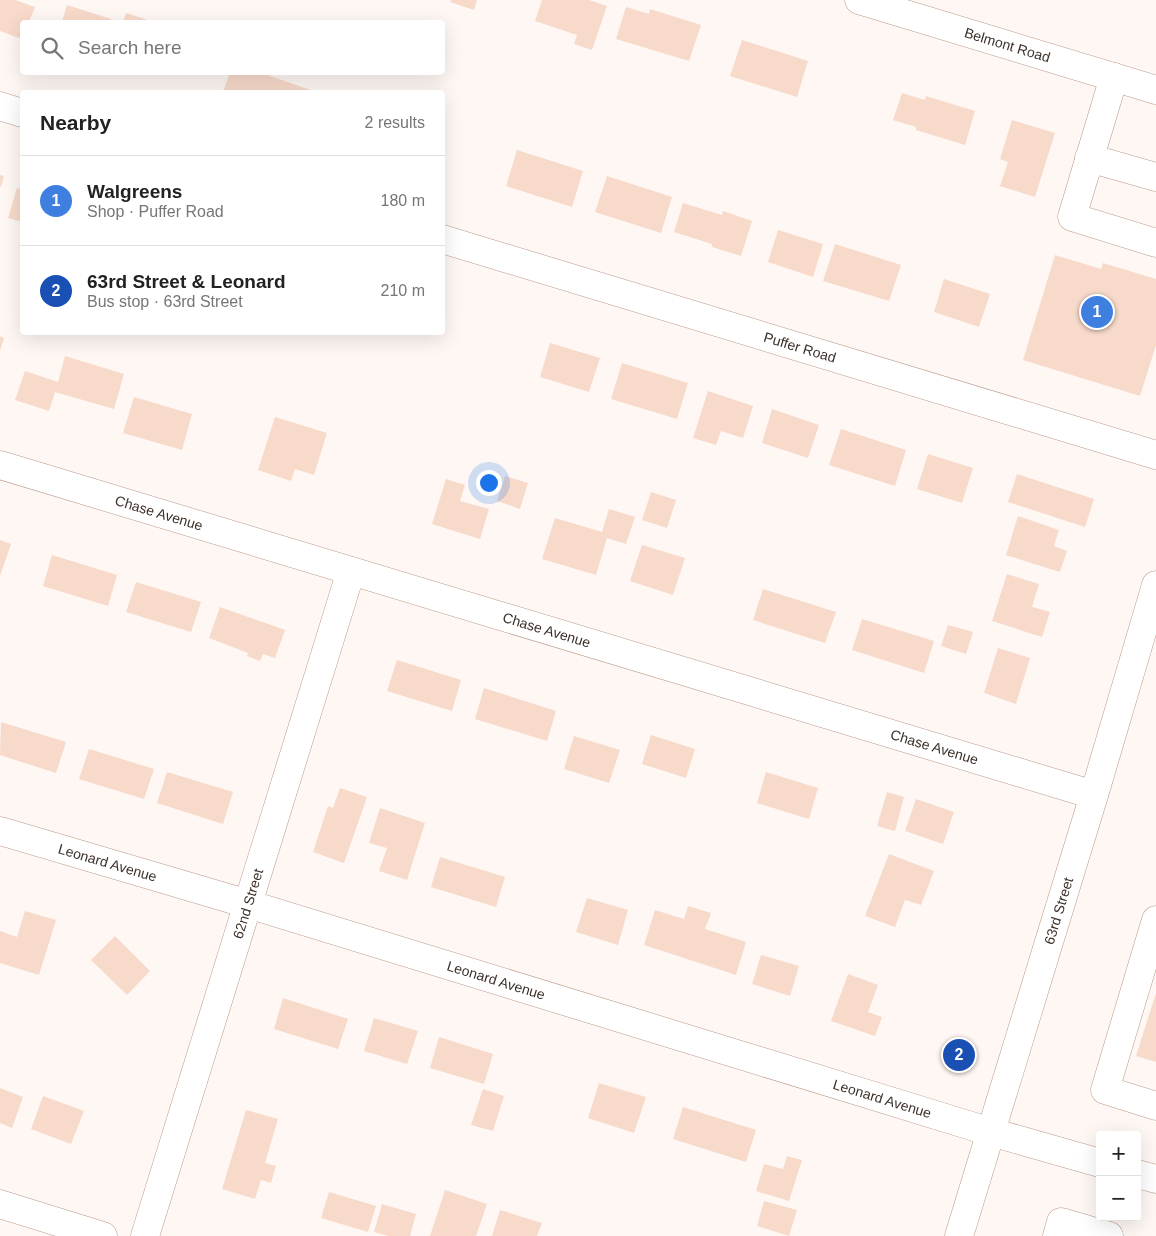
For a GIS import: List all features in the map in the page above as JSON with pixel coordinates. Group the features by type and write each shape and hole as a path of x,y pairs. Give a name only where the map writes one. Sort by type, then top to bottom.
{"street":[{"name":"Belmont Road","path":"859,0 1156,90"},
{"path":"1114,77 1072,217 1156,243"},
{"path":"0,106 20,112"},
{"path":"1089,158 1156,177"},
{"name":"Puffer Road","path":"445,241 1156,455"},
{"name":"Chase Avenue","path":"0,465 1094,796"},
{"name":"62nd Street","path":"146,1236 350,571"},
{"name":"63rd Street","path":"959,1236 1094,796 1156,585"},
{"name":"Leonard Avenue","path":"0,831 248,904 991,1132 1096,1162"},
{"path":"1156,920 1149,972 1105,1090 1156,1106"},
{"path":"1141,1175 1156,1179"},
{"path":"0,1204 103,1236"},
{"path":"1057,1236 1062,1222 1109,1236"}],"building":[{"path":"0,0 15,0 35,7 30,20 20,20 20,38 0,31"},
{"path":"451,0 477,0 474,10 450,2"},
{"path":"542,0 589,0 607,6 592,50 574,44 577,35 535,21"},
{"path":"67,5 111,19 111,20 63,20"},
{"path":"626,7 649,14 650,9 701,25 689,61 616,39"},
{"path":"126,13 148,20 124,20"},
{"path":"742,40 808,61 797,97 730,76"},
{"path":"229,75 268,75 310,90 224,90"},
{"path":"902,93 925,100 926,96 975,111 965,145 916,130 916,127 893,120"},
{"path":"1012,120 1055,133 1035,197 1000,186 1008,162 1000,159"},
{"path":"517,150 583,171 572,207 506,186"},
{"path":"0,175 4,176 1,187 0,187"},
{"path":"607,176 672,197 661,233 595,212"},
{"path":"17,188 20,189 20,221 8,218"},
{"path":"683,203 722,215 723,211 752,221 741,256 712,247 712,244 674,232"},
{"path":"778,230 823,244 813,277 768,262"},
{"path":"835,244 901,265 889,301 823,281"},
{"path":"1055,255 1101,269 1103,263 1156,279 1156,345 1140,396 1023,360"},
{"path":"944,279 990,294 979,327 934,312"},
{"path":"0,336 4,338 0,351"},
{"path":"550,343 600,358 589,392 540,377"},
{"path":"65,356 124,374 114,409 55,392 49,411 15,400 25,371 58,382"},
{"path":"622,363 688,383 677,419 611,399"},
{"path":"708,391 753,406 743,438 721,431 716,445 693,438"},
{"path":"134,397 192,414 182,450 123,433"},
{"path":"772,409 819,425 808,458 762,443"},
{"path":"275,417 327,433 314,475 295,469 291,481 258,470"},
{"path":"841,429 906,450 895,486 829,465"},
{"path":"928,454 973,468 962,503 917,489"},
{"path":"1017,474 1094,499 1085,527 1008,502"},
{"path":"505,476 528,483 520,509 497,501"},
{"path":"446,479 465,485 460,501 489,509 480,539 432,524"},
{"path":"651,492 676,500 667,528 642,520"},
{"path":"609,509 635,517 626,544 607,538 596,575 542,559 555,518 602,532"},
{"path":"1018,516 1059,530 1054,546 1067,551 1060,572 1006,555"},
{"path":"0,540 11,544 0,576"},
{"path":"642,545 685,558 673,595 630,581"},
{"path":"52,555 117,575 108,606 43,586"},
{"path":"1007,574 1039,584 1032,607 1050,612 1042,637 992,621"},
{"path":"136,582 201,602 191,632 126,612"},
{"path":"763,589 836,612 825,643 753,620"},
{"path":"220,607 285,630 275,658 263,654 260,661 247,656 248,653 209,638"},
{"path":"862,619 934,641 924,673 852,650"},
{"path":"948,625 973,632 966,654 941,646"},
{"path":"998,648 1030,658 1016,704 984,693"},
{"path":"397,660 461,680 452,711 387,691"},
{"path":"484,688 556,711 547,741 475,719"},
{"path":"1,722 66,742 56,773 0,755"},
{"path":"651,735 695,749 686,778 642,764"},
{"path":"574,736 620,750 609,783 564,769"},
{"path":"89,749 154,769 144,799 79,779"},
{"path":"167,772 233,792 223,824 157,803"},
{"path":"766,772 818,788 809,819 757,803"},
{"path":"340,788 367,797 344,863 313,852 328,806 333,808"},
{"path":"887,792 904,797 895,831 877,826"},
{"path":"916,799 954,812 943,844 905,831"},
{"path":"380,808 425,823 407,880 379,871 387,848 369,843"},
{"path":"889,854 934,871 921,905 905,900 895,927 865,916"},
{"path":"440,857 505,877 496,907 431,887"},
{"path":"587,898 628,910 618,945 576,932"},
{"path":"688,906 711,913 705,929 746,942 736,975 644,945 655,910 684,919"},
{"path":"25,911 56,920 39,975 0,963 0,931 17,937"},
{"path":"115,936 150,971 127,995 91,960"},
{"path":"761,955 799,966 790,996 752,984"},
{"path":"848,974 878,985 868,1012 882,1017 875,1036 831,1021"},
{"path":"1156,993 1156,1062 1136,1056"},
{"path":"283,998 348,1019 338,1049 274,1029"},
{"path":"374,1018 418,1031 407,1064 364,1051"},
{"path":"439,1037 493,1054 484,1084 430,1068"},
{"path":"599,1083 646,1097 634,1133 588,1118"},
{"path":"0,1088 23,1097 12,1128 0,1123"},
{"path":"483,1089 504,1096 493,1131 471,1125"},
{"path":"43,1096 84,1111 71,1144 31,1129"},
{"path":"683,1107 756,1130 746,1162 673,1139"},
{"path":"246,1110 278,1119 265,1163 276,1166 271,1183 261,1180 255,1199 222,1189"},
{"path":"787,1156 802,1160 789,1201 756,1191 764,1164 783,1169"},
{"path":"445,1190 487,1204 476,1236 430,1236"},
{"path":"329,1192 376,1206 368,1232 321,1218"},
{"path":"764,1201 797,1210 789,1236 757,1226"},
{"path":"382,1204 416,1214 410,1236 388,1236 374,1232"},
{"path":"500,1210 542,1223 537,1236 492,1236"}],"place":[{"name":"Walgreens","path":"1097,312"},
{"name":"63rd Street & Leonard","path":"959,1055"}]}
